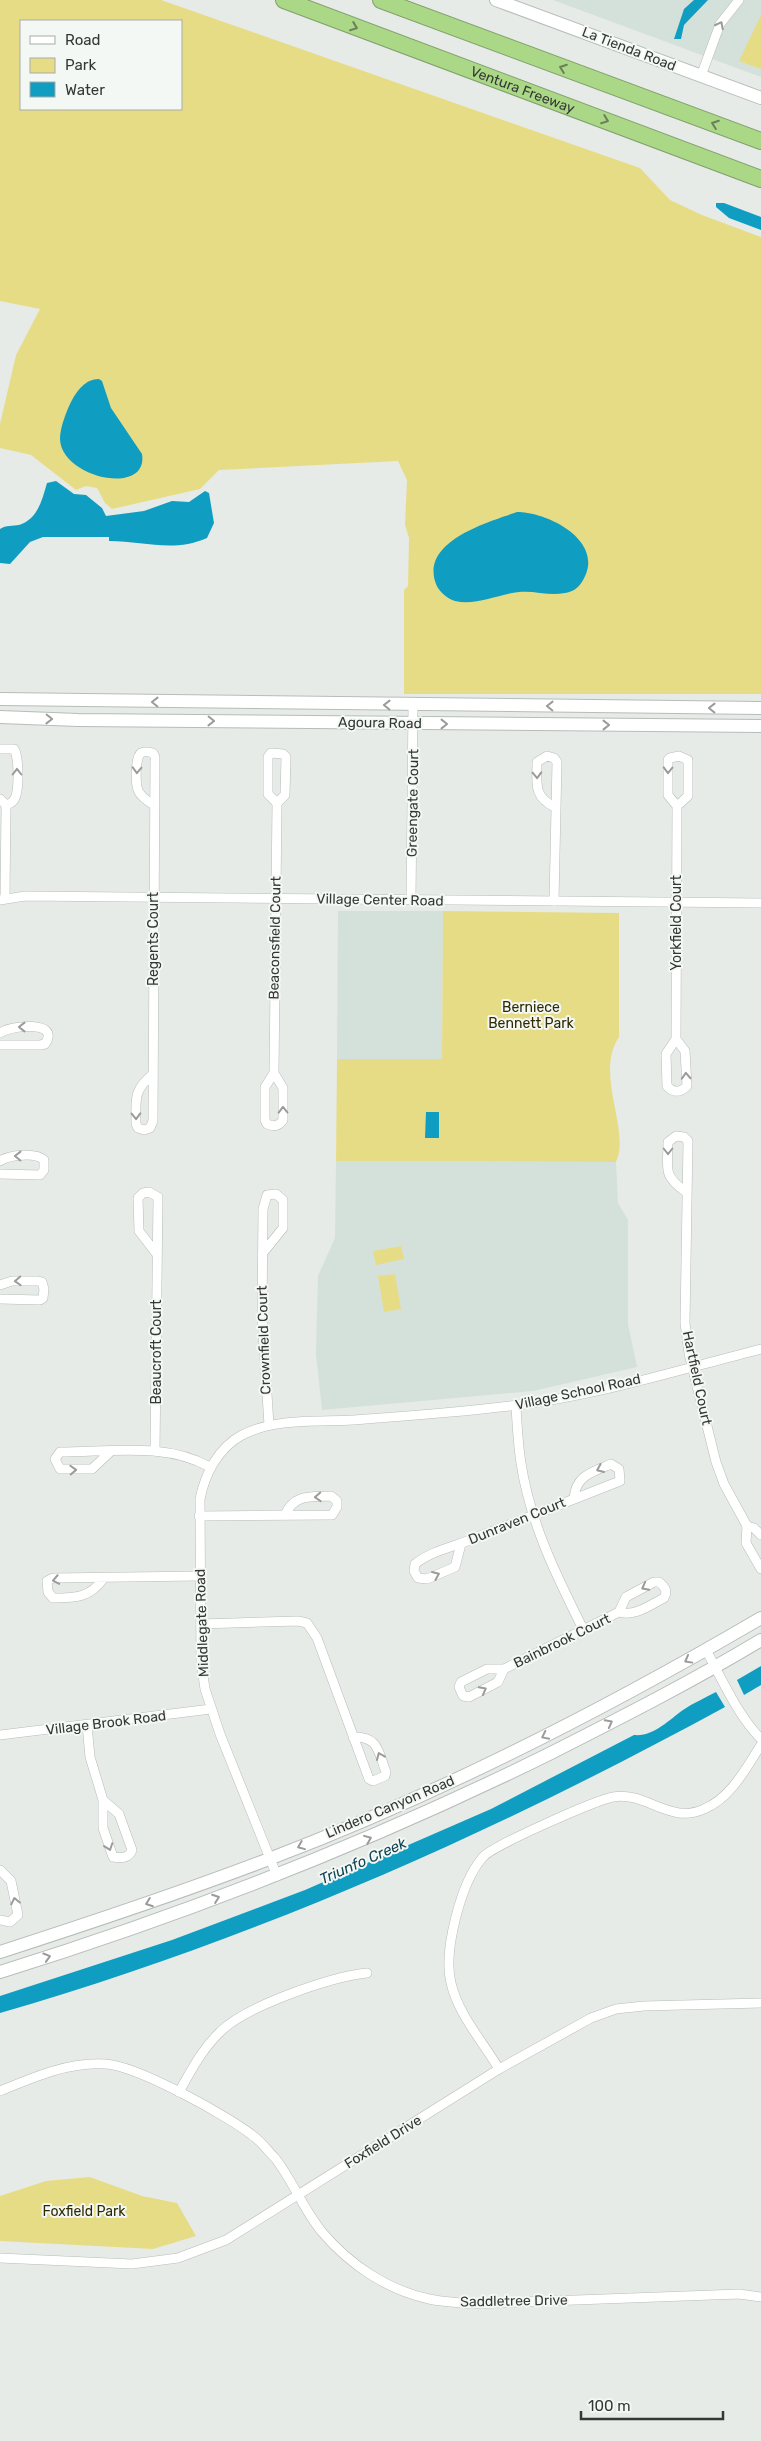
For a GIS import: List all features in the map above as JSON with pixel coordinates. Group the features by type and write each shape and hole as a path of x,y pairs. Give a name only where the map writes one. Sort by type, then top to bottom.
{"highway":[{"name":"Ventura Freeway","path":"284,0 761,179"},
{"path":"381,0 761,141"}],"street":[{"name":"La Tienda Road","path":"496,0 761,98"},
{"path":"701,76 720,24 739,0"},
{"name":"Agoura Road","path":"0,699 761,708"},
{"name":"Greengate Court","path":"411,900 414,705"},
{"name":"Agoura Road","path":"0,717 78,720 414,724 761,726"},
{"path":"0,749 14,749 17,755 17,794 13,802 3,802 3,899"},
{"name":"Regents Court","path":"153,1074 140,1085 136,1093 136,1124 138,1128 144,1130 150,1128 153,1121 154,805 156,757 153,753 140,753 137,757 136,785 143,797 154,805"},
{"name":"Beaconsfield Court","path":"274,1073 265,1087 265,1120 267,1124 273,1126 280,1124 283,1120 283,1088 274,1073 277,803 285,795 286,757 278,753 271,753 268,757 268,794 277,803"},
{"path":"554,807 541,798 537,792 537,762 546,756 554,758 557,762 554,807 554,901"},
{"name":"Yorkfield Court","path":"676,1039 666,1054 667,1086 671,1091 677,1092 687,1086 684,1051 676,1039 677,806 668,795 668,760 679,756 688,760 688,796 677,806"},
{"name":"Village Center Road","path":"3,899 276,898 761,903"},
{"path":"0,1033 14,1026 40,1026 48,1036 45,1044 40,1045 0,1045"},
{"name":"Hartfield Court","path":"686,1192 672,1182 668,1175 668,1142 676,1136 684,1137 688,1141 689,1176 686,1192 685,1323 692,1367 716,1462 724,1484 746,1526 746,1543 761,1569"},
{"path":"0,1161 7,1156 38,1156 44,1160 44,1170 40,1175 0,1174"},
{"name":"Beaucroft Court","path":"155,1451 158,1197 149,1192 143,1193 138,1198 138,1226 156,1253"},
{"name":"Crownfield Court","path":"262,1254 282,1228 283,1200 276,1194 267,1195 264,1200 262,1254 263,1362 269,1425"},
{"path":"0,1284 12,1281 38,1281 42,1282 44,1289 43,1298 40,1300 0,1299"},
{"name":"Village School Road","path":"303,1423 516,1406 557,1399 761,1349"},
{"path":"516,1406 521,1464 534,1515 555,1574 584,1631"},
{"name":"Middlegate Road","path":"277,1876 211,1709 201,1661 199,1516 203,1482 210,1467 226,1447 241,1436 269,1425 303,1423"},
{"path":"110,1452 92,1469 60,1469 55,1460 60,1452 155,1451 189,1457 210,1467"},
{"name":"Dunraven Court","path":"461,1544 455,1566 427,1579 418,1578 414,1571 415,1564 421,1559 620,1481 619,1469 611,1464 583,1476 574,1490 574,1499"},
{"path":"199,1516 332,1515 337,1508 337,1501 331,1496 299,1497 289,1505 285,1515"},
{"path":"746,1526 754,1528 761,1535"},
{"path":"104,1578 98,1586 79,1598 53,1598 47,1587 48,1582 53,1578 200,1576"},
{"name":"Bainbrook Court","path":"504,1669 498,1682 469,1697 463,1696 459,1687 461,1682 487,1669 504,1669 584,1631 619,1612 626,1597 654,1582 659,1582 665,1587 666,1594 664,1598 635,1613 627,1615 619,1612"},
{"name":"Lindero Canyon Road","path":"0,1952 103,1919 270,1858 448,1783 548,1735 706,1650 761,1618"},
{"path":"201,1624 298,1620 307,1623 317,1638 353,1738 369,1779 373,1781 385,1776 386,1772 373,1741 368,1738 353,1738"},
{"name":"Lindero Canyon Road","path":"0,1972 103,1940 277,1876 374,1836 494,1781 716,1667 761,1640"},
{"path":"706,1650 733,1701 751,1729 761,1739"},
{"name":"Village Brook Road","path":"0,1735 211,1709"},
{"path":"87,1725 92,1766 103,1800 103,1828 112,1857 121,1858 128,1856 132,1850 118,1814 103,1800"},
{"path":"499,2069 456,1999 450,1982 448,1958 464,1891 483,1857 505,1844 589,1805 615,1797 639,1799 676,1814 690,1814 704,1810 716,1803 732,1788 761,1745"},
{"path":"0,1870 11,1881 18,1915 10,1922 0,1920"},
{"path":"179,2092 204,2050 220,2031 246,2013 281,1998 343,1978 367,1973"},
{"name":"Foxfield Drive","path":"0,2258 120,2264 178,2258 226,2240 499,2069 591,2018 616,2009 644,2006 761,2004"},
{"name":"Saddletree Drive","path":"0,2091 40,2075 78,2064 107,2064 136,2071 179,2092 256,2138 275,2159 321,2231 355,2264 391,2287 428,2299 470,2304 739,2294 761,2297"}],"shaded area":[{"path":"553,0 761,0 761,77"},
{"path":"338,911 443,911 442,1059 337,1059"},
{"path":"336,1161 616,1162 618,1203 628,1220 628,1324 637,1367 533,1391 322,1410 316,1354 318,1276 335,1238"}],"green space":[{"path":"0,0 161,0 640,168 670,200 702,215 761,237 761,694 404,694 404,590 408,586 409,538 405,525 407,480 398,461 219,470 200,489 112,509 105,503 97,488 86,486 76,490 31,455 0,448 0,424 16,355 40,309 0,301"},
{"path":"761,15 761,69 739,61"},
{"name":"Berniece Bennett Park","path":"443,911 619,913 619,1037 612,1052 610,1068 619,1134 619,1149 616,1162 336,1161 337,1059 442,1059"},
{"path":"401,1246 404,1259 376,1265 373,1251"},
{"path":"395,1274 401,1309 384,1312 378,1276"},
{"name":"Foxfield Park","path":"90,2177 142,2196 177,2203 196,2236 153,2249 0,2241 0,2196 46,2181"}],"water":[{"path":"694,0 708,0 684,25 681,39 674,39 684,9"},
{"path":"716,203 724,203 761,217 761,230 729,218 716,207"},
{"path":"99,379 102,381 111,408 142,454 141,467 132,475 119,478 104,477 88,472 74,464 64,453 60,435 69,406 82,386 90,381"},
{"path":"56,481 74,494 86,495 102,508 106,516 144,511 172,501 189,502 205,491 209,493 214,523 207,538 182,545 170,546 109,541 109,537 43,537 30,542 10,564 0,563 0,529 19,525 31,518 38,508 47,483"},
{"path":"517,512 529,513 555,522 578,539 585,549 588,561 586,574 579,586 572,591 559,594 519,592 471,602 455,601 442,593 435,581 434,567 439,554 448,544 476,527"},
{"path":"426,1112 439,1112 439,1138 425,1138"},
{"path":"761,1666 761,1685 744,1695 737,1680"},
{"path":"716,1692 725,1707 550,1798 461,1840 371,1880 188,1952 0,2013 0,1996 172,1940 305,1890 491,1809 634,1735 654,1731 687,1707"}],"water label":[{"name":"Triunfo Creek","path":"363,1861"}]}
